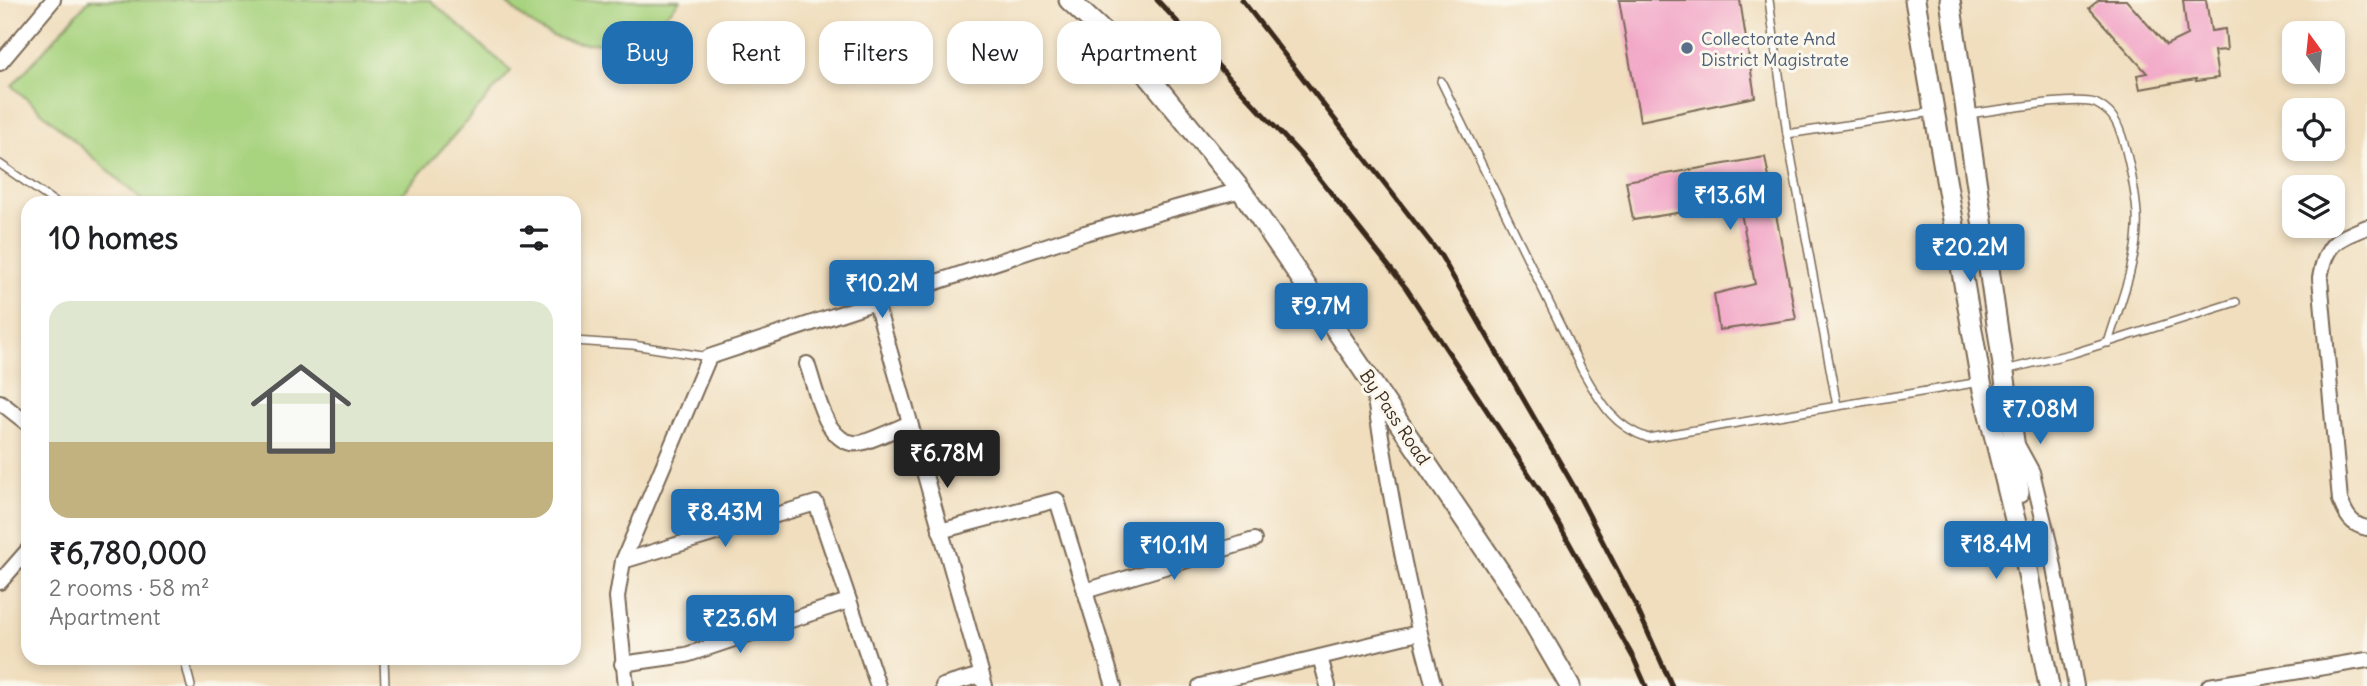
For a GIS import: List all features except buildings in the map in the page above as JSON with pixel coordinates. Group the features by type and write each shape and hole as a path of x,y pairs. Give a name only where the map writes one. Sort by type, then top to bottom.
{"main road":[{"name":"By Pass Road","path":"1069,0 1141,67 1241,190 1526,610 1570,686"},
{"path":"1915,0 1981,382 2026,564 2049,686"},
{"path":"1950,0 2014,438 2026,564"},
{"path":"1962,272 1988,266"},
{"path":"2005,474 2002,501 2035,686"}],"street":[{"path":"0,63 53,0"},
{"path":"626,686 617,597 623,561 709,358 1085,233 1241,190"},
{"path":"2367,227 2345,236 2329,248 2324,256 2320,278 2340,500 2351,521 2357,526 2367,528"},
{"path":"876,303 983,680 943,686"},
{"path":"807,364 832,432 841,441 850,444 863,442 910,423"},
{"path":"1372,383 1395,526 1418,633 1434,686"},
{"path":"0,402 21,418"},
{"path":"2014,438 2032,472 2051,551 2076,686"},
{"path":"940,531 1057,500 1114,686"},
{"path":"623,561 816,503 878,686"},
{"path":"1085,591 1254,540"},
{"path":"0,582 21,558"},
{"path":"622,664 686,655 848,601"},
{"path":"1200,686 1418,633"},
{"path":"1320,657 1328,686"},
{"path":"2209,686 2276,681 2367,660"}],"lane":[{"path":"1769,0 1787,134 1837,407"},
{"path":"1441,81 1581,370 1600,401 1629,432 1648,438 1981,382"},
{"path":"1965,114 2073,101 2094,103 2113,117 2129,164 2137,229 2132,265 2108,343"},
{"path":"1787,134 1933,113"},
{"path":"0,163 46,196"},
{"path":"2003,370 2108,343 2236,302"},
{"path":"581,341 633,345 709,358"},
{"path":"186,665 191,686"},
{"path":"384,665 385,686"}],"green space":[{"path":"89,0 430,0 511,71 400,196 137,196 12,86"},
{"path":"503,0 680,0 658,21 602,21 602,42 597,43 560,39 526,21"}],"railway":[{"path":"1157,0 1301,155 1406,288 1542,494 1634,659 1646,686"},
{"path":"1242,0 1441,256 1577,492 1636,606 1672,686"}],"place":[{"name":"Collectorate And District Magistrate","path":"1687,48"}]}
